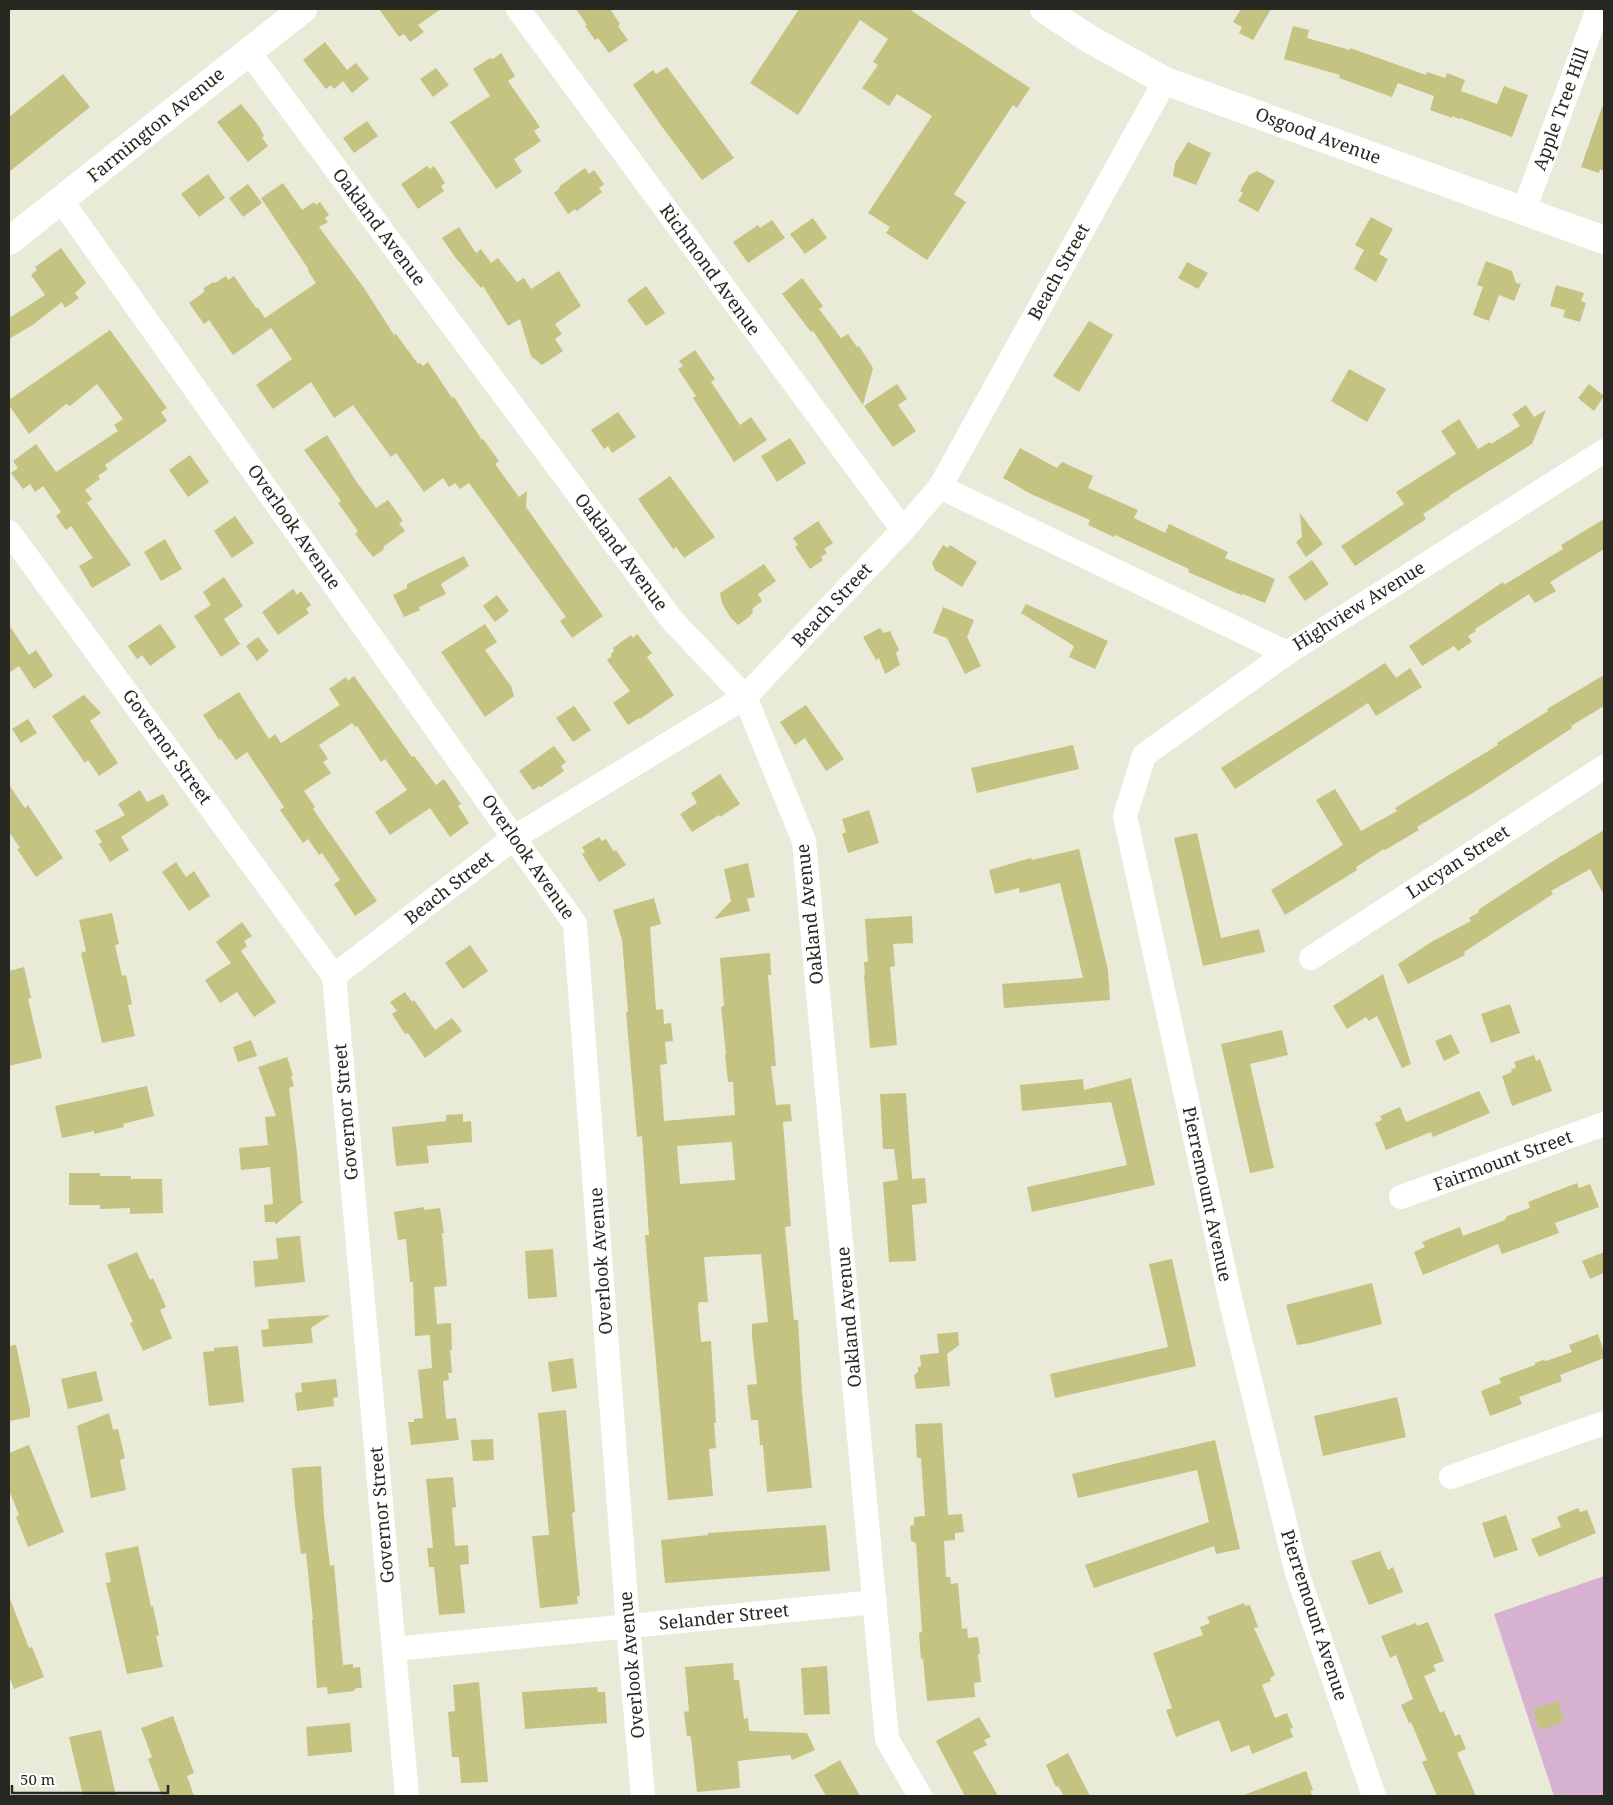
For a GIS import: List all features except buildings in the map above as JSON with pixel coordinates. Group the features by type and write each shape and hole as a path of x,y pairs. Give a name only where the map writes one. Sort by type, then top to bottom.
{"street":[{"name":"Farmington Avenue","path":"9,241 303,9"},
{"name":"Richmond Avenue","path":"518,9 903,530"},
{"name":"Osgood Avenue","path":"1044,9 1088,38 1165,81 1604,240"},
{"name":"Apple Tree Hill","path":"1524,210 1598,9"},
{"name":"Oakland Avenue","path":"248,51 672,620 745,697 804,841 887,1738 920,1796"},
{"name":"Beach Street","path":"334,976 515,838 745,697 903,530 940,487 1165,81"},
{"name":"Overlook Avenue","path":"61,200 576,924 628,1626 643,1796"},
{"name":"Highview Avenue","path":"940,487 1286,652 1604,451"},
{"name":"Governor Street","path":"9,532 334,976 407,1796"},
{"name":"Pierremount Avenue","path":"1286,652 1144,755 1125,816 1231,1302 1297,1573 1374,1796"},
{"name":"Lucyan Street","path":"1311,958 1604,767"},
{"name":"Fairmount Street","path":"1401,1197 1604,1124"},
{"path":"1451,1477 1604,1422"},
{"name":"Selander Street","path":"394,1649 875,1602"}],"shaded area":[{"path":"1604,1576 1604,1796 1554,1796 1494,1614"}]}
